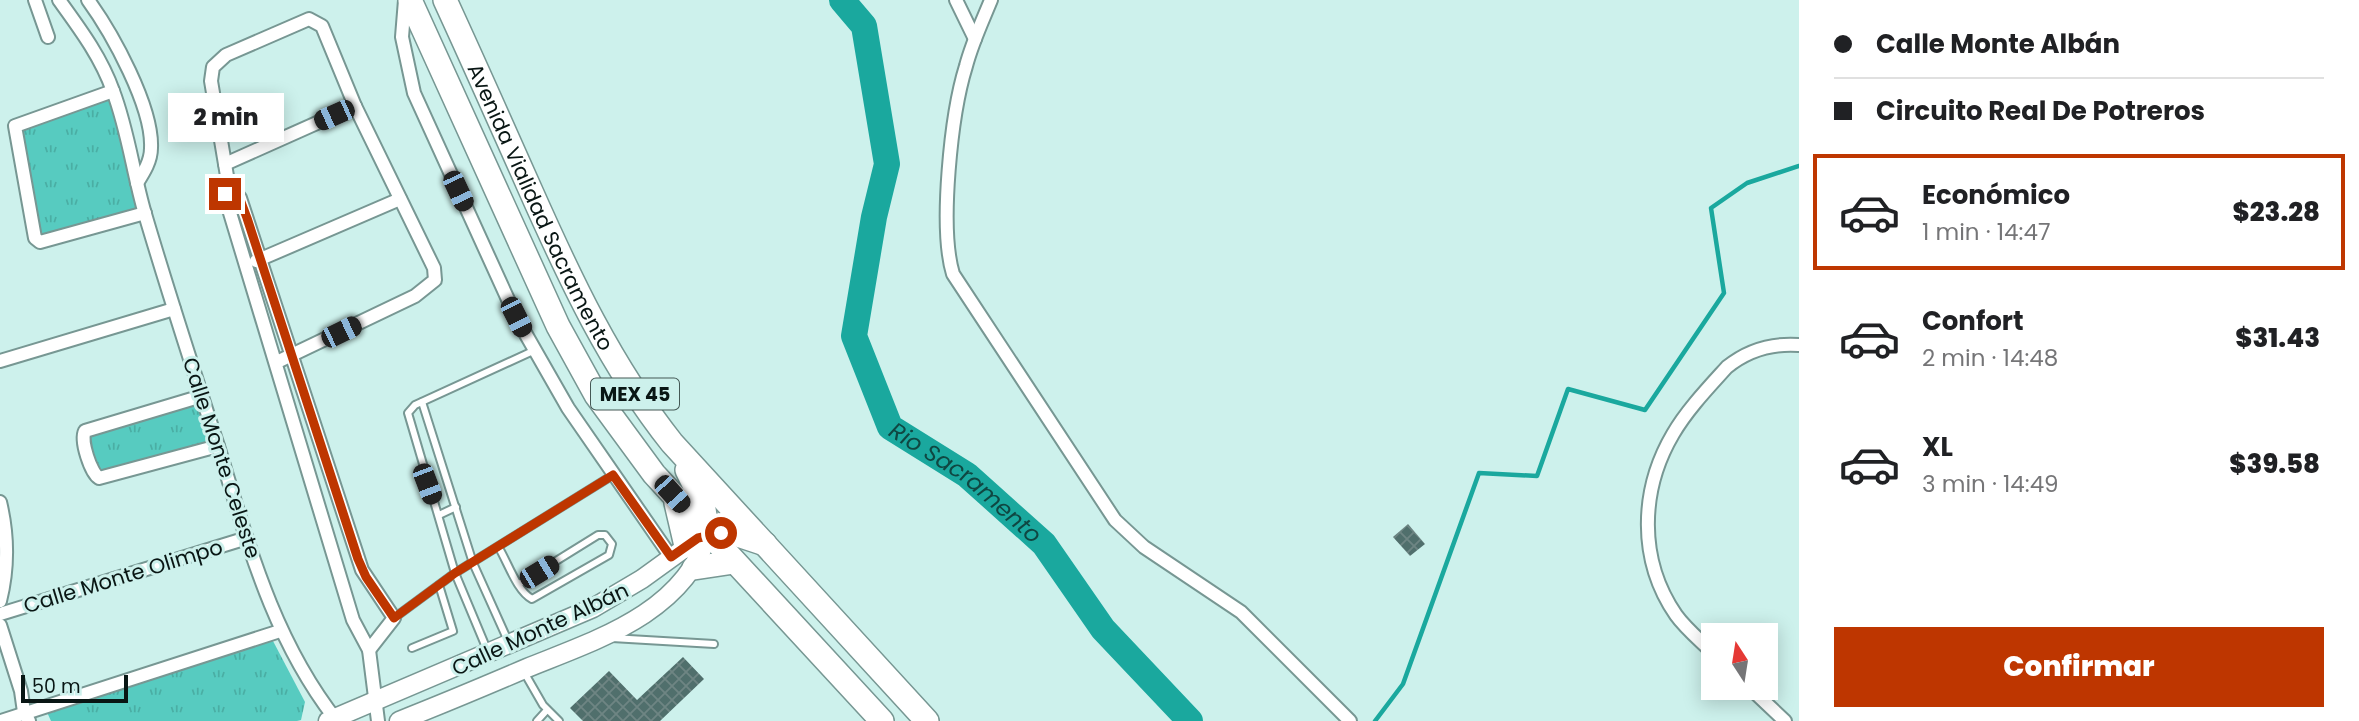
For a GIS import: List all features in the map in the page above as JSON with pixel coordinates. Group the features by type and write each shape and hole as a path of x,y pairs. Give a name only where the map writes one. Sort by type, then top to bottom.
{"highway":[{"name":"Avenida Vialidad Sacramento","path":"410,0 578,363 614,422 672,494 882,721"},
{"name":"Avenida Vialidad Sacramento","path":"445,0 584,308 623,376 673,443 927,721"},
{"path":"673,443 703,503 708,534 738,535 768,545"},
{"path":"672,494 679,551"},
{"path":"694,568 734,562"}],"main road":[{"name":"Calle Monte Albán","path":"333,720 510,645 613,597 708,534"},
{"name":"Calle Monte Albán","path":"399,721 603,637 660,602 694,568 708,534"}],"street":[{"path":"34,0 48,37"},
{"name":"Calle Monte Celeste","path":"59,0 88,40 113,91 145,213 247,538 288,649 333,720"},
{"path":"88,0 107,26 138,92 152,148 146,170 137,183"},
{"path":"405,0 402,37 414,93 533,351 613,475 679,551"},
{"path":"956,0 975,39"},
{"path":"991,0 965,66 954,126 945,234 953,274 1115,520 1144,547 1241,612 1350,721"},
{"path":"277,362 433,284 433,268 355,106 322,26 315,20 301,21 226,55 213,67 211,81 228,182 227,203 353,620 369,650 378,701 378,721"},
{"path":"88,40 107,26"},
{"path":"113,91 15,126 35,238 40,242 145,213"},
{"path":"225,164 355,106"},
{"path":"228,182 238,194 261,260 362,570 394,618 369,650"},
{"path":"246,265 400,199"},
{"path":"0,361 174,309"},
{"path":"1701,641 1677,617 1659,582 1647,530 1648,497 1653,477 1673,433 1727,367 1761,348 1799,345"},
{"path":"202,396 83,432 95,476 218,446"},
{"path":"0,502 5,527 0,601"},
{"name":"Calle Monte Olimpo","path":"0,614 247,538"},
{"path":"0,625 21,691 26,717"},
{"path":"1,721 26,717 280,631"},
{"path":"1763,700 1785,721"}],"lane":[{"path":"489,654 455,573 408,418 410,410 422,402 533,351"},
{"path":"422,402 473,563 510,645"},
{"path":"394,618 455,573 613,475"},
{"path":"439,515 457,507"},
{"path":"499,548 519,584 529,598 609,555 612,544 605,535 598,535 519,584"},
{"path":"412,649 453,631 439,585"},
{"path":"603,637 714,644"},
{"path":"523,670 547,710 559,721"},
{"path":"537,721 547,710"}],"green space":[{"path":"115,91 145,210 37,243 8,126"},
{"path":"198,396 214,444 95,475 84,432"},
{"path":"273,641 305,702 301,720 51,721 46,710"}],"building":[{"path":"1408,524 1425,544 1410,556 1393,537"},
{"path":"683,657 704,679 660,721 583,721 570,708 609,671 637,700"}],"waterway":[{"name":"Rio Sacramento","path":"842,0 864,26 887,164 874,217 854,336 890,427 967,475 1044,544 1103,629 1190,721"},
{"path":"1375,721 1403,684 1479,473 1537,476 1568,389 1645,410 1724,293 1711,208 1747,183 1799,166"}],"route":[{"path":"225,194 228,182 236,189 247,218 358,559 369,582 394,618 455,573 613,475 671,557 698,538 721,533"}]}
